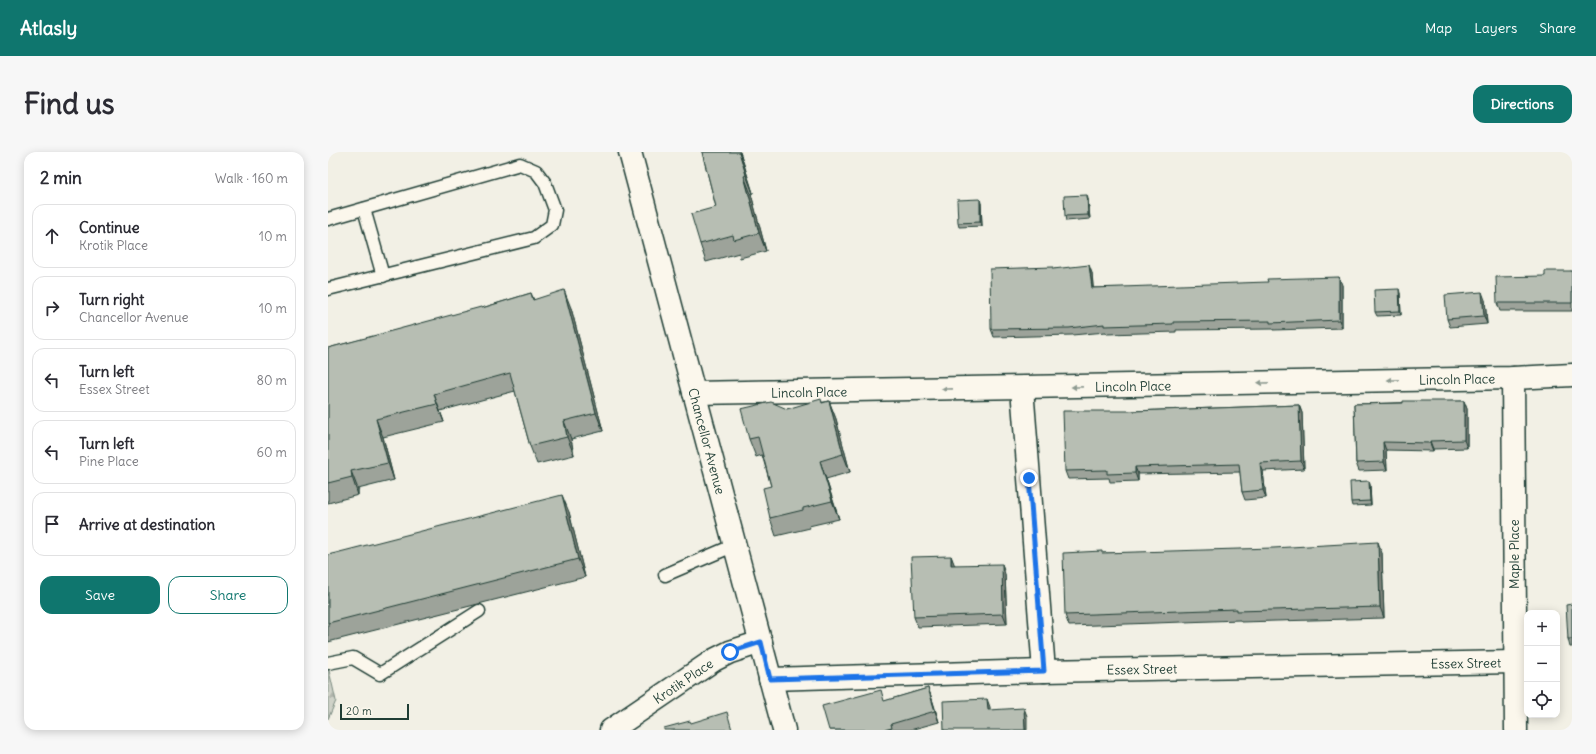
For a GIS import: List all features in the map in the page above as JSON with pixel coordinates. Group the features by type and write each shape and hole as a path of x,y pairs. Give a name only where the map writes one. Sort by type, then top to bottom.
{"street":[{"name":"Chancellor Avenue","path":"630,152 784,730"},
{"name":"Lincoln Place","path":"694,393 1513,378 1572,375"},
{"name":"Maple Place","path":"1513,378 1514,662 1516,730"},
{"path":"1022,388 1044,671"},
{"name":"Krotik Place","path":"611,730 714,660 730,652 761,642"},
{"name":"Essex Street","path":"770,679 1044,671 1514,662"}],"lane":[{"path":"328,219 520,164 536,171 545,183 555,210 552,225 534,238 328,289"},
{"path":"364,209 383,276"},
{"path":"665,574 735,546"},
{"path":"328,663 352,658 380,674 478,611"}],"green space":[{"path":"328,666 336,701 328,719"}],"building":[{"path":"702,152 739,152 746,175 744,176 759,233 734,240 733,235 700,244 691,214 716,207"},
{"path":"1087,195 1088,215 1065,216 1064,196"},
{"path":"980,199 980,222 958,223 957,200"},
{"path":"1089,265 1092,288 1268,282 1267,279 1339,277 1339,320 1270,323 1270,321 1173,322 1173,324 1104,326 1104,324 1069,328 991,329 990,269 1053,267 1053,269"},
{"path":"1545,271 1572,271 1572,303 1497,303 1496,277 1545,276"},
{"path":"1399,289 1400,311 1375,312 1374,290"},
{"path":"564,290 596,413 564,421 567,437 530,446 510,373 434,394 437,404 376,419 388,463 351,471 352,477 328,483 328,348 481,307 482,308 531,293 533,300"},
{"path":"1482,292 1484,316 1447,319 1445,295"},
{"path":"821,399 822,403 829,401 843,454 820,461 832,501 770,518 763,488 771,486 758,437 749,439 741,409 771,402 787,409"},
{"path":"1403,401 1464,401 1464,440 1430,441 1430,443 1383,442 1384,462 1356,463 1354,404 1403,403"},
{"path":"1299,405 1301,461 1260,463 1263,490 1242,492 1239,464 1135,467 1135,473 1107,474 1107,470 1065,471 1063,411 1133,411"},
{"path":"1369,481 1370,501 1351,502 1350,482"},
{"path":"562,495 578,559 328,623 328,555"},
{"path":"1378,542 1380,607 1237,611 1237,609 1065,615 1063,553 1273,548"},
{"path":"951,556 951,565 1002,564 1003,614 914,617 911,557"},
{"path":"1572,604 1572,639 1568,639 1566,605"},
{"path":"928,688 935,711 891,724 892,728 884,730 829,730 822,706 881,690 884,701"},
{"path":"987,699 988,710 1024,708 1025,730 944,730 943,701"},
{"path":"727,712 732,730 664,730 664,728 690,721 691,723"}],"route":[{"path":"730,652 744,646 761,642 770,679 1044,671 1029,478"}]}
